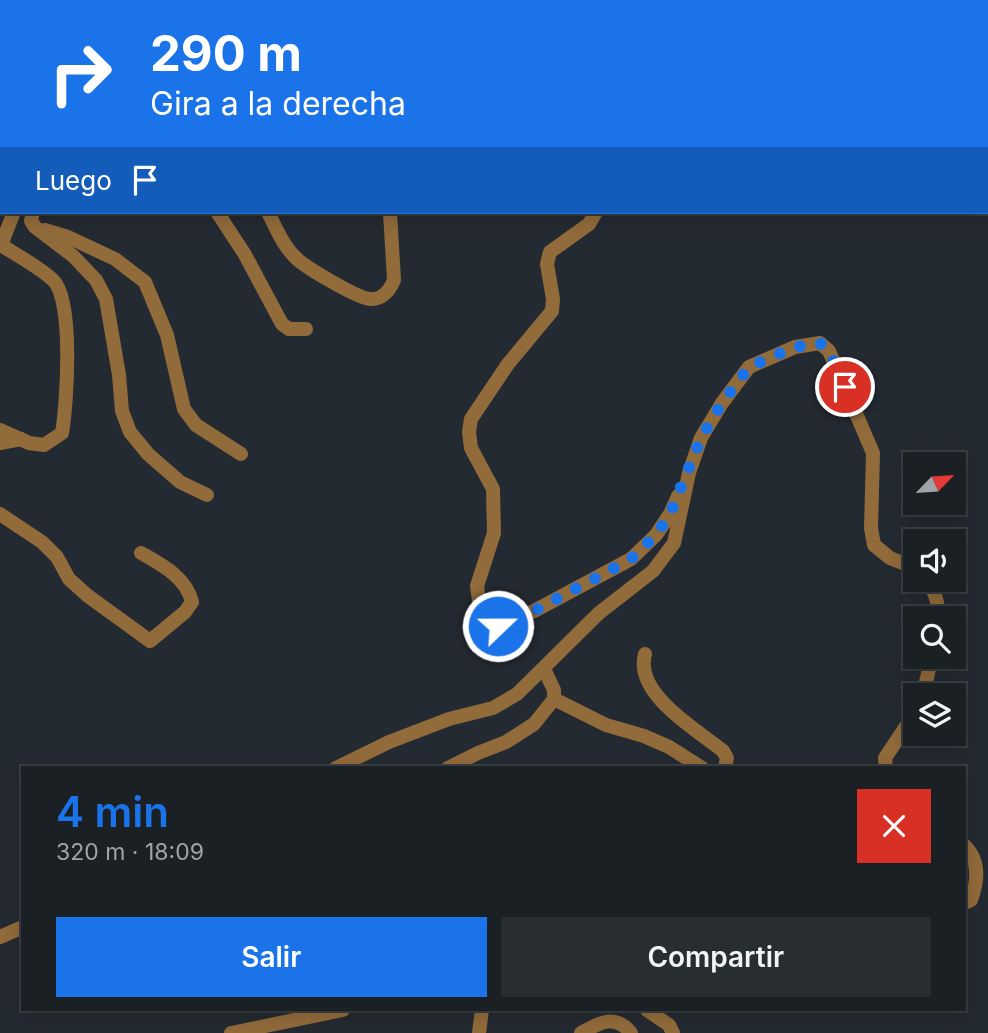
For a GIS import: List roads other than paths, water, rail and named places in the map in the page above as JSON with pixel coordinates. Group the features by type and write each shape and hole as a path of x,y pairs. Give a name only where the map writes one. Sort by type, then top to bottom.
{"street":[{"path":"0,430 29,443 44,445 62,433 65,412 67,326 63,297 54,281 4,247 3,240 12,214"},
{"path":"219,214 244,253 282,324 289,329 306,329"},
{"path":"269,214 279,237 298,259 345,289 369,299 381,297 391,289 394,280 390,214"},
{"path":"595,214 589,224 550,252 547,264 553,299 552,311 508,365 471,419 471,448 493,489 494,533 477,586 479,600 489,622 498,626 534,611 631,559 656,535 670,514 689,473 701,438 722,403 749,367 795,347 820,343 829,351 873,453 871,528 874,544 890,558 903,563"},
{"path":"33,216 68,237 115,259 145,282 167,335 184,409 196,425 241,454"},
{"path":"33,216 96,280 106,299 119,374 122,411 130,432 148,454 180,482 207,495"},
{"path":"0,443 21,439"},
{"path":"340,766 425,728 493,708 517,694 599,613 653,571 674,543 689,473"},
{"path":"0,514 42,542 57,556 69,579 88,596 150,640 192,602 181,580 141,553"},
{"path":"645,654 643,671 647,684 667,707 723,751 727,758 725,766"},
{"path":"452,766 506,742 534,724 554,699 554,690 544,669"},
{"path":"554,699 606,725 644,736 669,747 699,766"},
{"path":"886,766 885,758 903,731"},
{"path":"966,847 977,868 976,887 971,900 966,902"},
{"path":"0,937 21,928"},
{"path":"230,1033 338,1011"},
{"path":"479,1033 482,1011"},
{"path":"648,1011 669,1025 673,1033"},
{"path":"581,1033 606,1020 622,1023 631,1033"}]}
